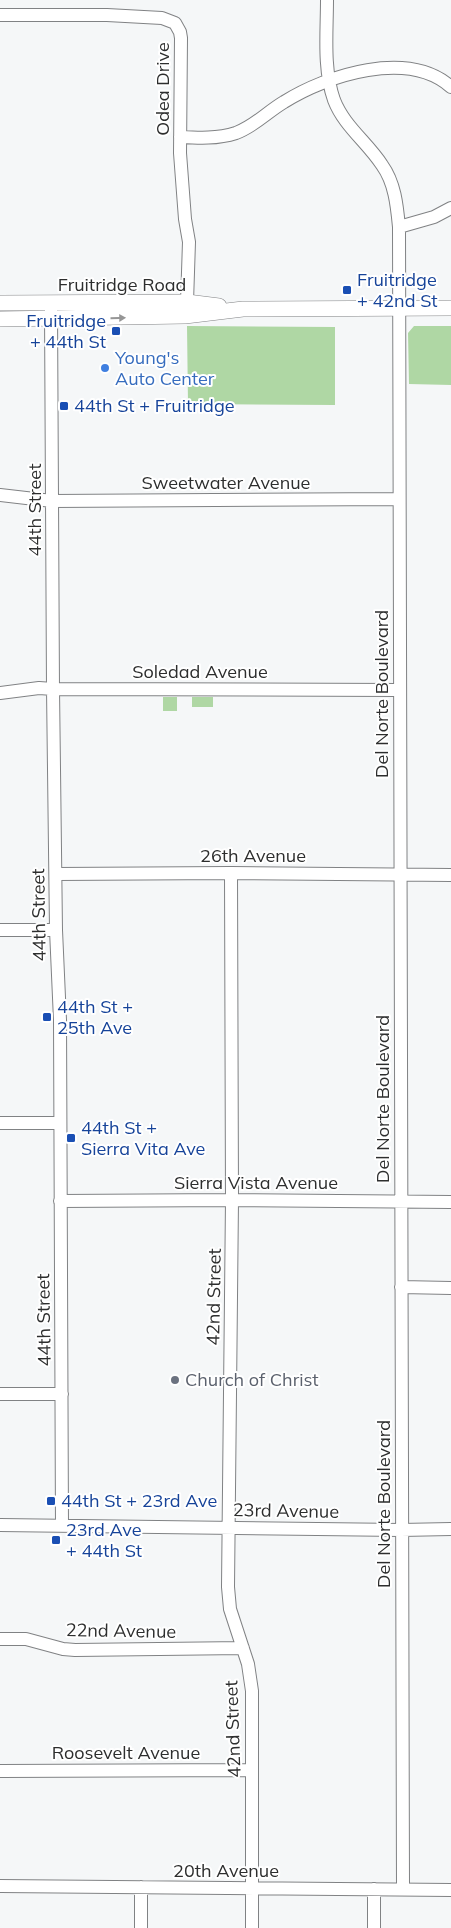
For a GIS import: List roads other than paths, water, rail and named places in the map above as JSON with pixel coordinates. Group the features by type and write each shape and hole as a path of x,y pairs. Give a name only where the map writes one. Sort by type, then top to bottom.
{"main road":[{"name":"Fruitridge Road","path":"0,319 51,311 187,302 243,309"},
{"name":"Fruitridge Road","path":"0,303 51,311 185,316 243,309 451,308"}],"street":[{"path":"327,0 330,79 334,99 344,120 383,166 393,189 399,228 399,308"},
{"name":"Odea Drive","path":"0,15 107,15 162,18 171,20 178,27 181,38 181,178 189,242 187,302"},
{"path":"180,137 210,138 236,133 256,123 284,102 330,79 346,75 396,68 420,71 432,75 443,80 451,87"},
{"path":"399,228 434,217 451,208"},
{"name":"Del Norte Boulevard","path":"399,308 403,1889"},
{"name":"44th Street","path":"51,311 56,930 60,1020 62,1526"},
{"name":"Sweetwater Avenue","path":"0,496 52,501 399,500"},
{"name":"Soledad Avenue","path":"0,693 39,688 400,690"},
{"name":"42nd Street","path":"231,873 232,1200 229,1599 233,1620 248,1664 252,1691 252,1928"},
{"name":"26th Avenue","path":"56,874 451,875"},
{"path":"0,930 56,930"},
{"path":"0,1123 60,1123"},
{"name":"Sierra Vista Avenue","path":"60,1201 451,1202"},
{"path":"401,1288 451,1288"},
{"path":"0,1394 62,1394"},
{"name":"23rd Avenue","path":"0,1525 401,1530 451,1528"},
{"name":"22nd Avenue","path":"0,1639 26,1639 75,1650 243,1648"},
{"name":"Roosevelt Avenue","path":"0,1772 252,1770"},
{"name":"20th Avenue","path":"0,1886 451,1890"},
{"path":"141,1887 141,1928"},
{"path":"374,1889 374,1928"}],"place":[{"name":"Fruitridge + 42nd St","path":"347,290"},
{"name":"Fruitridge + 44th St","path":"116,331"},
{"name":"Young's Auto Center","path":"105,368"},
{"name":"44th St + Fruitridge","path":"64,406"},
{"name":"44th St + 25th Ave","path":"47,1017"},
{"name":"44th St + Sierra Vita Ave","path":"71,1138"},
{"name":"Church of Christ","path":"175,1380"},
{"name":"44th St + 23rd Ave","path":"51,1501"},
{"name":"23rd Ave + 44th St","path":"56,1540"}]}
